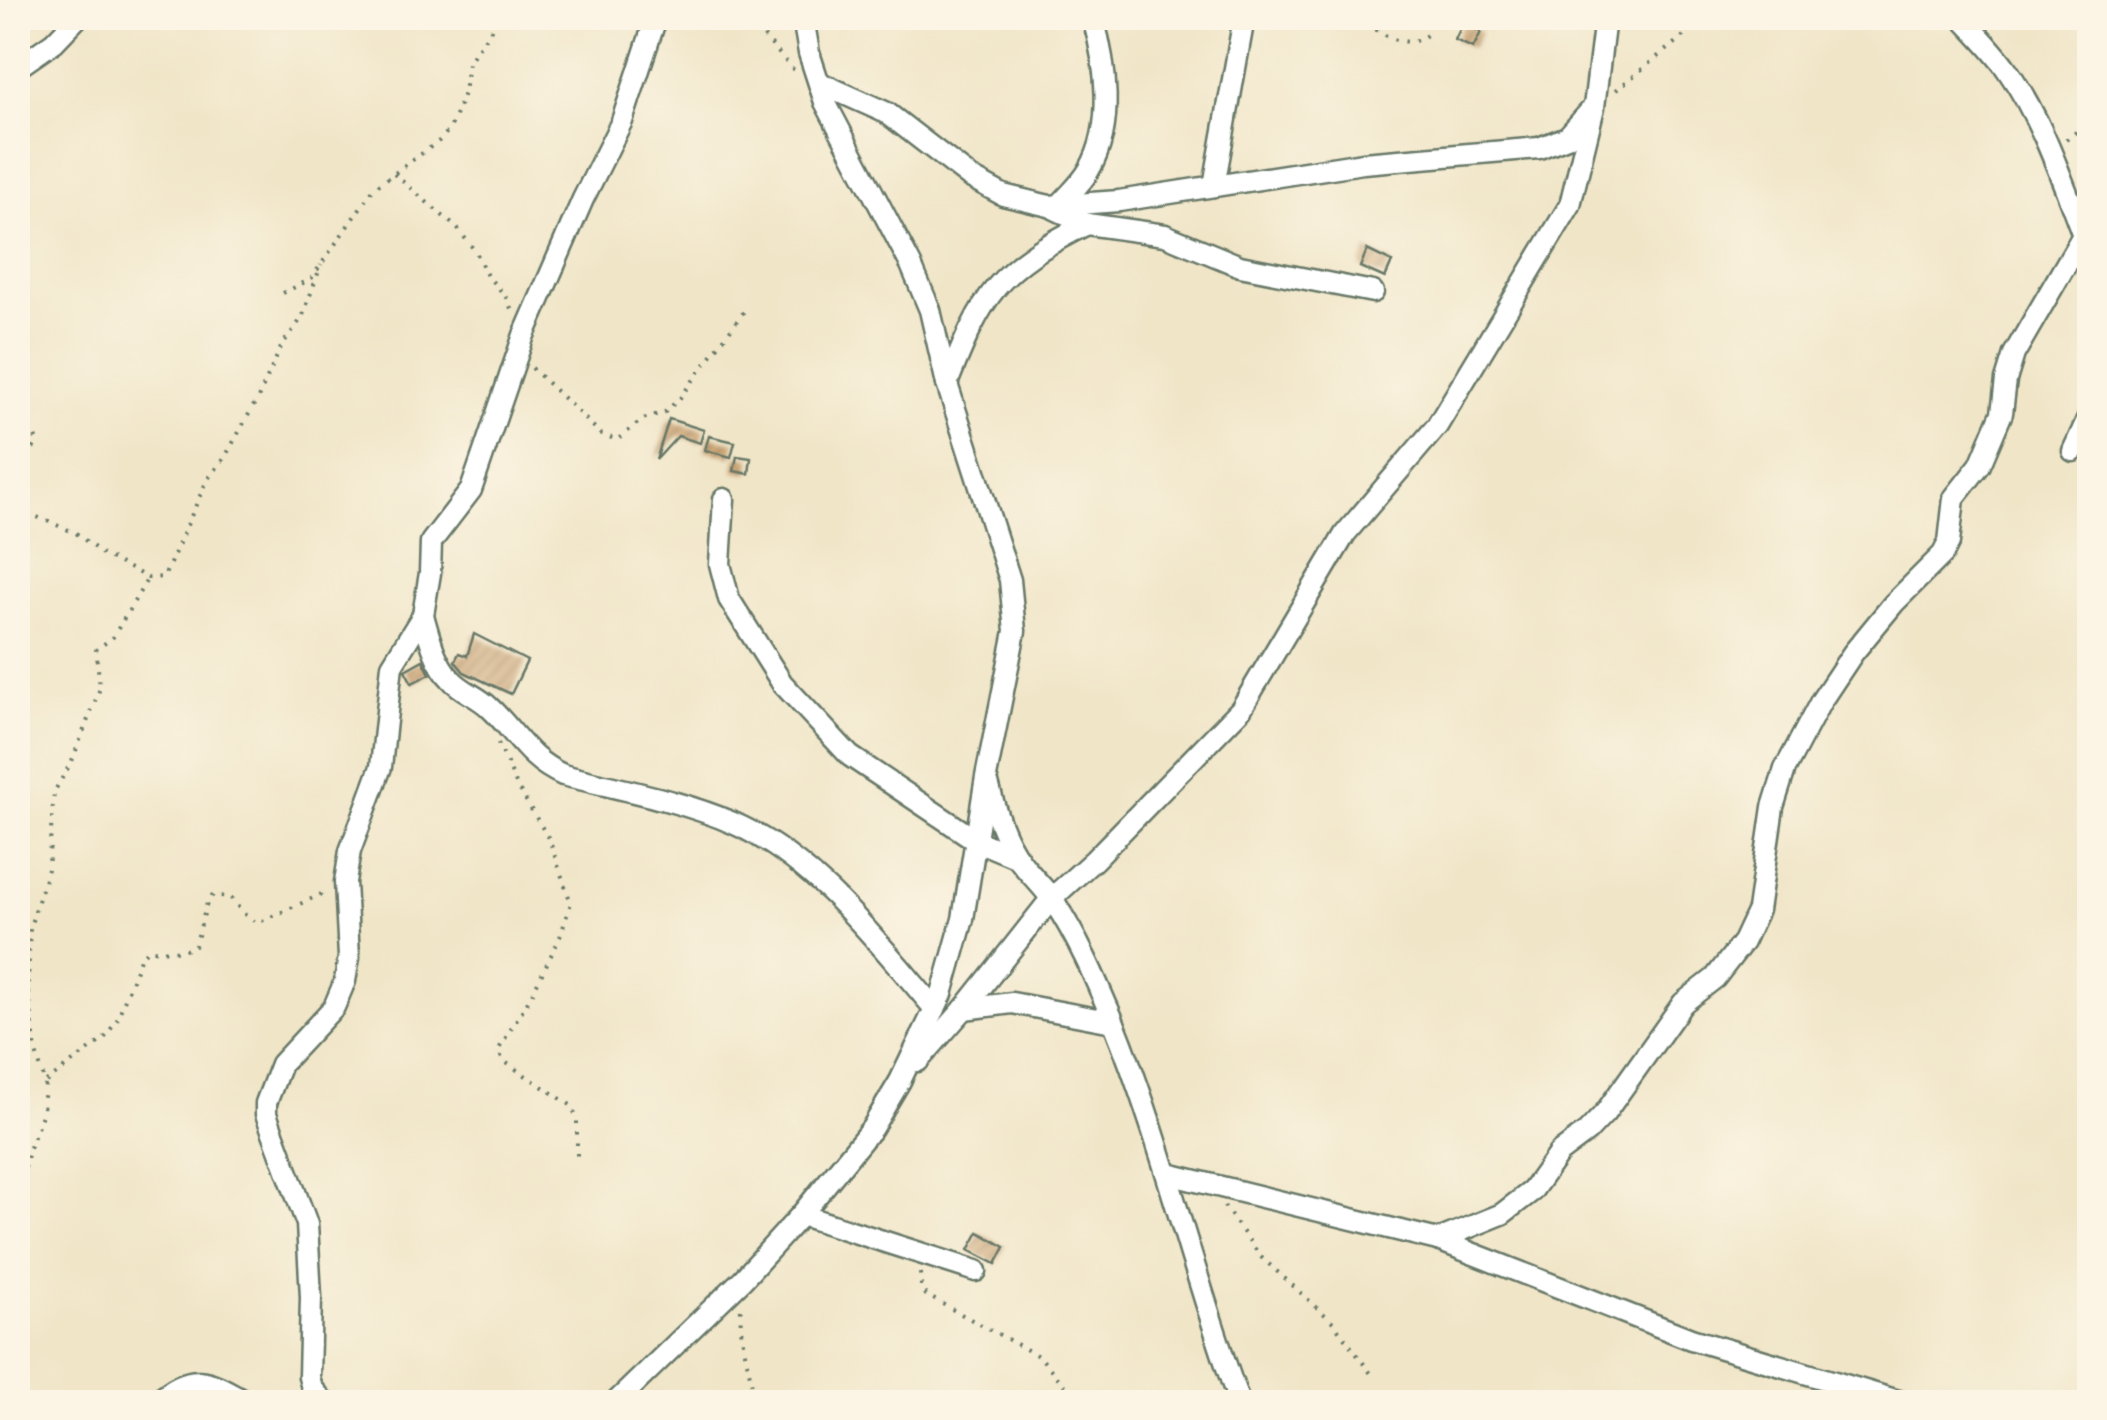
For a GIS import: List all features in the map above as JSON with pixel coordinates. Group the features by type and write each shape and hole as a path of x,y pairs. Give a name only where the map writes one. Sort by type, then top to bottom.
{"street":[{"path":"18,67 54,42 77,18"},
{"path":"324,1402 312,1388 309,1377 312,1296 307,1224 264,1109 281,1064 334,1007 345,981 349,958 346,882 350,852 381,768 392,665 423,615 430,542 472,490 522,342 583,199 622,121 656,18"},
{"path":"616,1402 744,1279 801,1215 872,1128 900,1081 935,1009 963,919 986,777 1016,631 1010,580 947,384 930,310 911,265 824,102 808,53 803,18"},
{"path":"1054,206 1089,171 1100,145 1105,119 1100,44 1093,18"},
{"path":"1214,186 1244,18"},
{"path":"900,1081 1052,899 1241,709 1345,534 1437,426 1570,205 1594,108 1605,18"},
{"path":"1438,1240 1502,1214 1532,1191 1560,1153 1605,1113 1683,1003 1715,978 1743,942 1762,892 1772,807 1785,769 1813,715 1853,653 1894,603 1943,554 1949,542 1954,498 1980,465 2002,413 2008,368 2014,354 2086,237 2041,130 2007,68 1962,18"},
{"path":"820,83 887,113 1003,195 1054,206 1087,224 1155,232 1240,266 1373,292"},
{"path":"1054,206 1118,201 1363,163 1539,148 1567,137 1594,108"},
{"path":"947,384 972,322 1008,272 1087,224"},
{"path":"2073,451 2090,414"},
{"path":"724,499 720,564 729,599 782,682 850,756 976,841 1018,858"},
{"path":"423,615 432,648 450,679 487,705 520,745 562,775 734,823 792,858 867,929 935,1009"},
{"path":"986,777 994,807 1018,858 1052,899 1080,944 1113,1022 1168,1174 1238,1402"},
{"path":"964,1009 1012,1003 1113,1022"},
{"path":"1168,1174 1438,1240 1691,1339 1902,1402"},
{"path":"801,1215 976,1271"},
{"path":"156,1402 189,1380 202,1380 247,1402"}],"path":[{"path":"284,293 311,279 368,196 450,128 464,93 468,63 499,18"},
{"path":"754,18 765,38 791,68 820,83"},
{"path":"1358,18 1408,44 1418,43 1428,34"},
{"path":"1594,108 1706,18"},
{"path":"2050,153 2090,121"},
{"path":"394,174 457,228 476,252 487,276 505,296 531,367 608,439 618,440 644,419 665,412 680,398 745,310"},
{"path":"18,509 76,533 102,554 148,578 162,579 207,480 259,396 282,345 302,318 321,266"},
{"path":"18,426 34,434 37,441 18,482"},
{"path":"18,1199 42,1112 45,1083 36,1052 28,949 34,907 48,869 54,792 72,761 97,700 101,677 94,657 96,650 114,637 148,578"},
{"path":"504,724 498,750 549,840 571,903 560,936 532,994 498,1049 499,1055 572,1106 577,1120 577,1158"},
{"path":"45,1083 104,1039 117,1020 141,956 148,950 183,952 196,946 207,903 213,895 230,897 250,919 264,922 320,895 330,884"},
{"path":"1210,1185 1249,1244 1333,1322 1374,1380"},
{"path":"920,1253 921,1285 926,1296 1040,1356 1079,1402"},
{"path":"744,1279 742,1335 753,1402"}],"building":[{"path":"1463,23 1481,32 1473,48 1455,40"},
{"path":"1367,250 1392,262 1385,278 1360,267"},
{"path":"669,419 704,430 700,443 678,436 656,460"},
{"path":"709,436 735,442 731,457 705,450"},
{"path":"737,456 751,458 749,474 734,471"},
{"path":"474,634 527,661 511,694 464,672 455,661 459,653 467,656"},
{"path":"423,660 430,674 412,683 405,670"},
{"path":"979,1232 1005,1247 996,1264 969,1250"}]}
